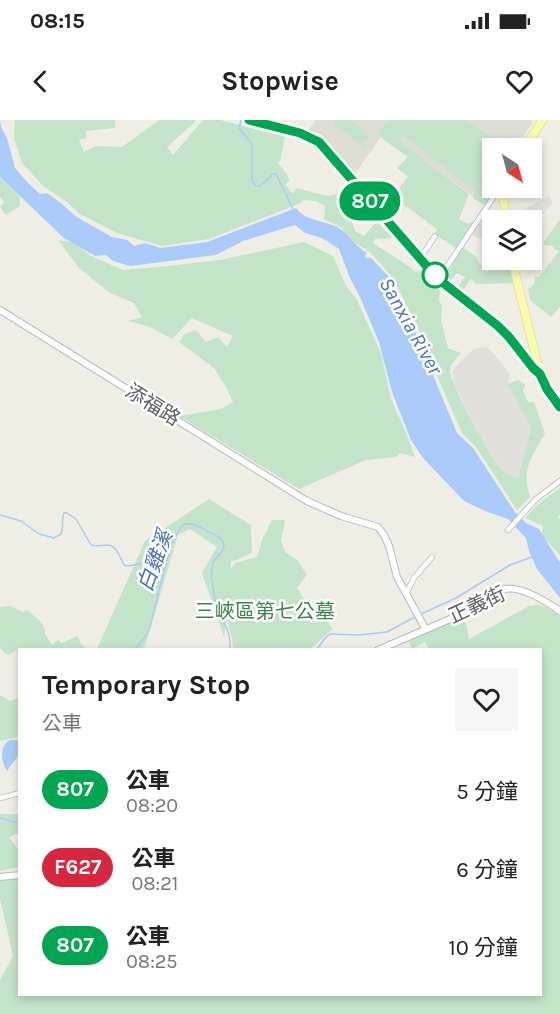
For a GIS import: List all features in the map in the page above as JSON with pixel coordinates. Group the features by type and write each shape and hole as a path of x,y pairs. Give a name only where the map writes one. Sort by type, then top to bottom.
{"main road":[{"path":"249,120 300,133 319,142 437,278 498,326 533,368 543,375 560,400"},
{"path":"531,138 543,120"},
{"path":"537,138 549,120"},
{"path":"517,270 547,389 560,407"}],"street":[{"path":"437,278 496,198"},
{"path":"418,256 425,251 435,236"},
{"name":"添福路","path":"0,310 307,501 340,516 378,527 389,546 398,577 406,594"},
{"path":"508,530 533,503 560,482"},
{"path":"383,648 425,628 406,594 414,578 432,557"},
{"name":"正義街","path":"425,628 464,613 499,592 511,588 521,590 560,611"},
{"path":"0,798 18,794"},
{"path":"0,877 18,875"}],"shaded area":[{"path":"316,120 531,120 532,124 522,138 482,138 482,185 478,200 424,160 419,165 381,137 353,176 307,132"},
{"path":"549,196 553,203 542,216 542,210 523,210"},
{"path":"482,223 482,237 479,239 471,234 476,226"},
{"path":"486,347 510,374 508,384 531,427 518,479 503,472 479,434 455,386 452,371 474,349"}],"green space":[{"path":"15,120 115,120 115,128 86,131 86,138 79,140 84,152 96,146 122,147 159,120 195,120 167,147 173,155 203,120 221,120 285,137 278,163 288,176 289,182 285,184 290,191 294,193 296,188 327,196 341,193 340,200 349,212 355,231 364,236 377,221 392,238 375,239 373,243 415,272 423,270 432,281 437,282 442,306 441,320 448,348 461,353 450,369 451,377 480,436 497,463 504,471 518,479 531,428 508,384 518,380 525,384 523,391 528,402 534,402 545,433 527,470 530,497 517,510 476,447 462,433 420,332 393,278 370,252 354,242 342,228 324,219 325,206 316,201 303,200 301,203 209,239 162,246 117,233 80,214 43,186 22,163 14,138"},
{"path":"334,120 351,120 365,131 368,137 363,143 367,147 365,149 336,126"},
{"path":"388,120 467,120 492,138 482,138 482,198 491,198 486,206 473,198 475,191 402,135 398,140 469,194 459,219 468,224 476,220 457,249 436,235 437,229 392,196 408,177 397,168 408,157 380,137 381,130"},
{"path":"0,177 20,197 20,206 6,215 0,207 4,202 0,197"},
{"path":"560,219 560,307 551,317 530,300 528,289 534,284 535,277 539,277 559,251 543,243"},
{"path":"58,240 74,243 91,256 123,270 220,260 304,242 333,256 346,286 357,300 381,353 391,399 415,457 399,453 397,457 366,460 299,489 179,416 221,409 233,402 214,368 179,342 185,334 196,330 206,342 218,337 227,347 233,336 192,318 172,339 150,327 128,321 142,317 134,303 110,293 79,268"},
{"path":"462,247 474,255 482,270 486,272 511,270 515,283 477,284 471,279 460,294 456,289 465,277 457,273 448,283 440,278 450,269"},
{"path":"560,488 560,515 558,517 560,520 560,555 542,536 543,526 525,518 537,505"},
{"name":"三峽區第七公墓","path":"209,499 251,525 252,553 231,562 231,569 235,563 257,557 272,520 285,520 281,540 285,552 298,561 307,575 297,588 314,615 325,619 333,629 311,648 233,648 227,618 224,637 202,573 217,547 190,529 178,535 144,648 97,648 145,541"},
{"path":"10,606 23,612 28,610 42,624 52,645 58,640 62,643 77,636 86,648 18,648 18,654 16,650 9,655 6,654 0,648 0,607"},
{"path":"529,606 546,607 560,616 560,1014 0,1014 0,980 13,956 0,899 0,881 18,878 18,996 542,996 542,648 428,648 425,642 412,648 408,640 462,617 469,639"},
{"path":"0,695 11,701 18,698 18,737 0,741"},
{"path":"0,814 18,814 18,833 9,837 18,849 18,867 0,871"}],"water":[{"name":"Sanxia River","path":"0,120 15,168 27,182 40,194 47,193 75,216 112,237 127,240 134,246 145,243 161,248 207,242 296,208 305,216 343,230 367,253 366,258 371,258 391,279 457,433 473,448 515,512 526,523 539,529 560,563 560,598 537,569 526,538 508,519 464,501 423,458 411,440 392,392 379,342 339,249 322,238 305,233 295,225 243,241 216,255 130,266 113,261 106,255 95,256 64,238 0,177"},
{"path":"17,740 18,757 7,771 2,753 7,742"}],"waterway":[{"path":"241,120 239,128 252,144 252,181 256,186 260,186 276,174 294,211"},
{"path":"0,515 21,521 39,534 54,538 61,534 63,516 67,513 76,519 91,545 113,547 124,565 145,563 165,565"},
{"name":"白雞溪","path":"136,648 148,632 173,541 179,530 186,524 197,526 215,535 223,543 223,550 215,559 211,574 218,611 229,633 230,648"},
{"name":"白雞溪","path":"419,615 456,598 510,565 532,557"},
{"name":"白雞溪","path":"318,648 330,634 359,635 387,632 415,617"},
{"name":"白雞溪","path":"0,818 18,822"}],"bus line":[{"name":"807","path":"249,120 300,133 319,142 437,278 509,337 540,374 560,407"}]}
